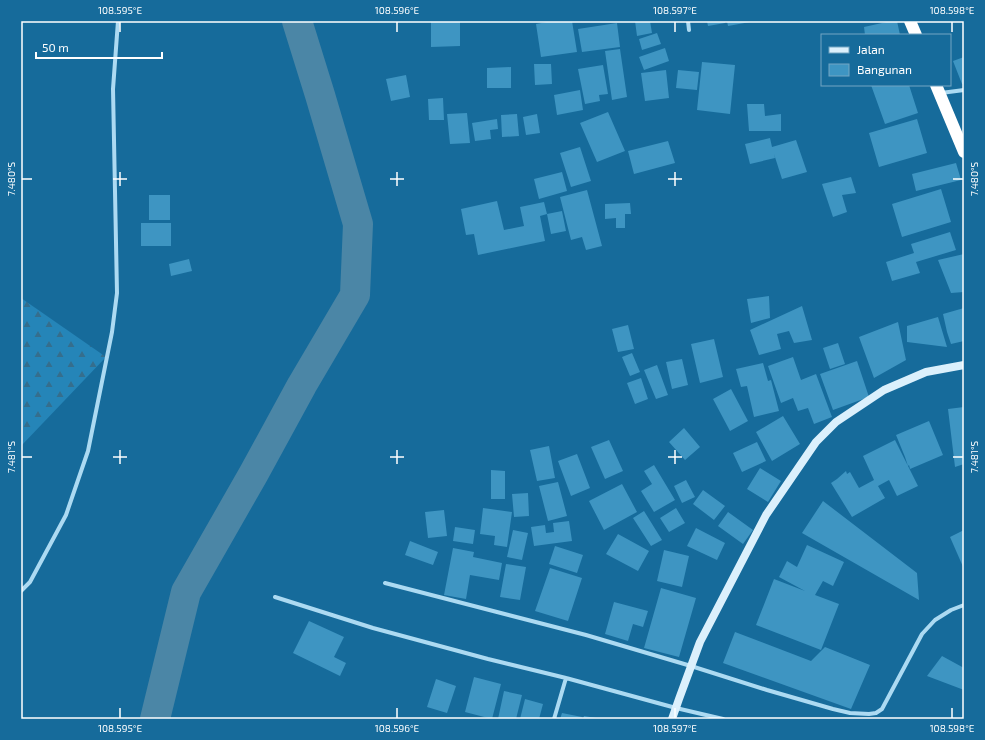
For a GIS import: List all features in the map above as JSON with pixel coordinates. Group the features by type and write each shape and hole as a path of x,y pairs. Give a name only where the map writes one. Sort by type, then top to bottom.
{"highway":[{"path":"910,21 916,34"},
{"path":"937,89 964,152"}],"street":[{"path":"21,591 30,582 56,534 66,514 76,486 88,451 112,332 117,293 113,88 118,21"},
{"path":"688,21 689,30"},
{"path":"937,89 964,90"},
{"path":"672,719 700,642 766,515 816,442 836,422 884,390 926,372 964,365"},
{"path":"384,583 586,635 833,709 850,713 868,714 876,713 882,709 922,634 935,620 951,610 964,605"},
{"path":"275,597 373,628 723,719"},
{"path":"554,719 566,678"}],"green space":[{"path":"21,298 106,357 21,446"}],"building":[{"path":"460,21 460,46 431,47 431,22"},
{"path":"552,21 572,21 577,52 541,57 536,24"},
{"path":"635,21 650,21 652,33 637,36"},
{"path":"707,21 725,21 725,23 708,26"},
{"path":"727,21 749,21 750,22 728,26"},
{"path":"897,21 900,34 865,34 864,27"},
{"path":"617,23 620,47 582,52 578,29"},
{"path":"657,33 661,44 642,50 639,39"},
{"path":"665,48 669,61 644,70 639,57"},
{"path":"620,49 627,97 612,100 605,51"},
{"path":"964,57 964,84 962,84 953,61"},
{"path":"702,62 735,65 730,114 697,110"},
{"path":"534,64 551,64 552,84 535,85"},
{"path":"603,65 608,94 599,95 600,101 585,104 578,69"},
{"path":"511,67 511,88 487,88 487,68"},
{"path":"666,70 669,98 645,101 641,73"},
{"path":"678,70 699,72 697,90 676,88"},
{"path":"406,75 410,97 391,101 386,79"},
{"path":"871,86 909,86 918,113 885,124"},
{"path":"580,90 583,110 557,115 554,95"},
{"path":"443,98 444,120 429,120 428,99"},
{"path":"747,104 764,104 765,116 781,114 781,131 749,131"},
{"path":"608,112 625,151 597,162 580,123"},
{"path":"467,113 470,143 450,144 447,114"},
{"path":"517,114 519,136 502,137 501,115"},
{"path":"537,114 540,133 526,135 523,117"},
{"path":"497,119 498,129 490,130 491,139 475,141 472,123"},
{"path":"917,119 927,153 879,167 869,133"},
{"path":"770,138 772,147 796,140 807,172 782,179 774,154 775,158 750,164 745,144"},
{"path":"668,141 675,163 634,174 628,151"},
{"path":"580,147 591,181 571,187 560,153"},
{"path":"956,163 961,180 916,191 912,174"},
{"path":"562,172 567,191 539,199 534,179"},
{"path":"851,177 856,193 842,195 847,212 833,217 822,184"},
{"path":"941,189 951,222 902,237 892,204"},
{"path":"587,190 602,246 586,250 582,237 571,240 560,197"},
{"path":"149,195 170,195 170,220 149,220"},
{"path":"497,201 504,230 524,226 520,207 544,202 547,214 540,216 545,241 478,255 474,234 466,235 461,209"},
{"path":"630,203 631,214 625,214 625,228 616,228 616,218 605,219 605,204"},
{"path":"562,211 566,231 551,234 547,214"},
{"path":"141,223 171,223 171,246 141,246"},
{"path":"950,232 956,250 916,262 920,273 892,281 886,262 914,253 911,244"},
{"path":"964,254 964,292 951,293 938,260"},
{"path":"189,259 192,271 171,276 169,264"},
{"path":"769,296 770,318 751,323 747,299"},
{"path":"802,306 812,340 794,343 789,331 777,334 781,349 759,355 750,330"},
{"path":"964,308 964,341 951,344 943,314"},
{"path":"938,317 947,347 907,342 907,326"},
{"path":"898,322 906,360 874,378 859,337"},
{"path":"628,325 634,349 618,352 612,329"},
{"path":"714,339 723,377 700,383 691,344"},
{"path":"838,343 845,364 830,369 823,348"},
{"path":"632,353 640,372 630,376 622,357"},
{"path":"793,357 801,380 816,374 832,417 814,424 808,408 798,411 793,398 781,403 768,366"},
{"path":"682,359 688,385 672,389 666,362"},
{"path":"857,361 869,397 833,410 820,374"},
{"path":"763,363 768,381 771,380 779,411 754,417 747,386 741,387 736,369"},
{"path":"657,365 668,395 656,399 644,370"},
{"path":"641,378 648,399 635,404 627,383"},
{"path":"731,389 748,421 730,431 713,399"},
{"path":"964,407 964,464 955,467 948,409"},
{"path":"783,416 800,444 772,461 756,432"},
{"path":"929,421 943,455 910,469 896,435"},
{"path":"684,428 700,447 685,460 669,442"},
{"path":"609,440 623,471 605,479 591,447"},
{"path":"895,440 918,486 897,496 889,480 878,486 885,498 852,517 831,483 846,471 847,474 850,472 859,488 874,480 863,456"},
{"path":"757,442 766,461 742,472 733,453"},
{"path":"549,446 555,478 537,481 530,450"},
{"path":"577,454 590,488 571,496 558,461"},
{"path":"654,465 675,500 654,512 641,491 652,484 644,471"},
{"path":"760,468 781,481 768,502 747,489"},
{"path":"491,470 505,471 505,499 491,499"},
{"path":"686,480 695,497 682,503 674,486"},
{"path":"558,482 567,516 548,521 539,486"},
{"path":"622,484 637,512 604,530 589,501"},
{"path":"703,490 725,506 714,520 693,504"},
{"path":"528,493 529,516 514,517 512,494"},
{"path":"823,501 917,573 919,600 802,533"},
{"path":"483,508 512,512 507,547 494,545 495,536 480,534"},
{"path":"676,508 685,523 669,532 660,518"},
{"path":"444,510 447,536 428,538 425,512"},
{"path":"644,511 662,540 651,546 633,518"},
{"path":"728,512 753,530 743,544 718,526"},
{"path":"569,521 572,541 534,546 531,527 545,525 546,533 554,532 553,523"},
{"path":"455,527 475,530 473,544 453,541"},
{"path":"696,528 725,543 717,560 687,546"},
{"path":"513,530 528,533 522,560 507,557"},
{"path":"964,530 964,569 950,537"},
{"path":"618,534 649,551 638,571 606,554"},
{"path":"410,541 438,552 433,565 405,555"},
{"path":"807,545 844,562 833,586 823,581 815,595 839,604 821,650 756,625 774,579 805,591 779,577 787,561 797,567"},
{"path":"555,546 583,555 577,573 549,564"},
{"path":"453,548 474,552 473,557 502,563 499,580 470,575 466,599 444,595"},
{"path":"664,550 689,556 682,587 657,581"},
{"path":"506,564 526,567 520,600 500,597"},
{"path":"550,568 582,578 568,621 535,611"},
{"path":"661,588 696,598 679,657 644,648"},
{"path":"614,602 648,611 643,627 633,624 628,641 605,634"},
{"path":"309,621 344,637 334,657 346,663 340,676 293,653"},
{"path":"735,632 811,661 825,647 870,665 851,709 723,663"},
{"path":"942,656 964,668 964,690 927,676"},
{"path":"474,677 501,684 492,719 465,712"},
{"path":"436,679 456,686 447,713 427,707"},
{"path":"504,691 522,695 516,719 498,719"},
{"path":"525,699 543,704 539,719 520,719"},
{"path":"562,713 582,717 581,719 560,719"},
{"path":"584,716 596,718 596,719 583,719"}],"waterway":[{"path":"155,719 186,592 302,385 355,295 358,224 297,21"}]}
